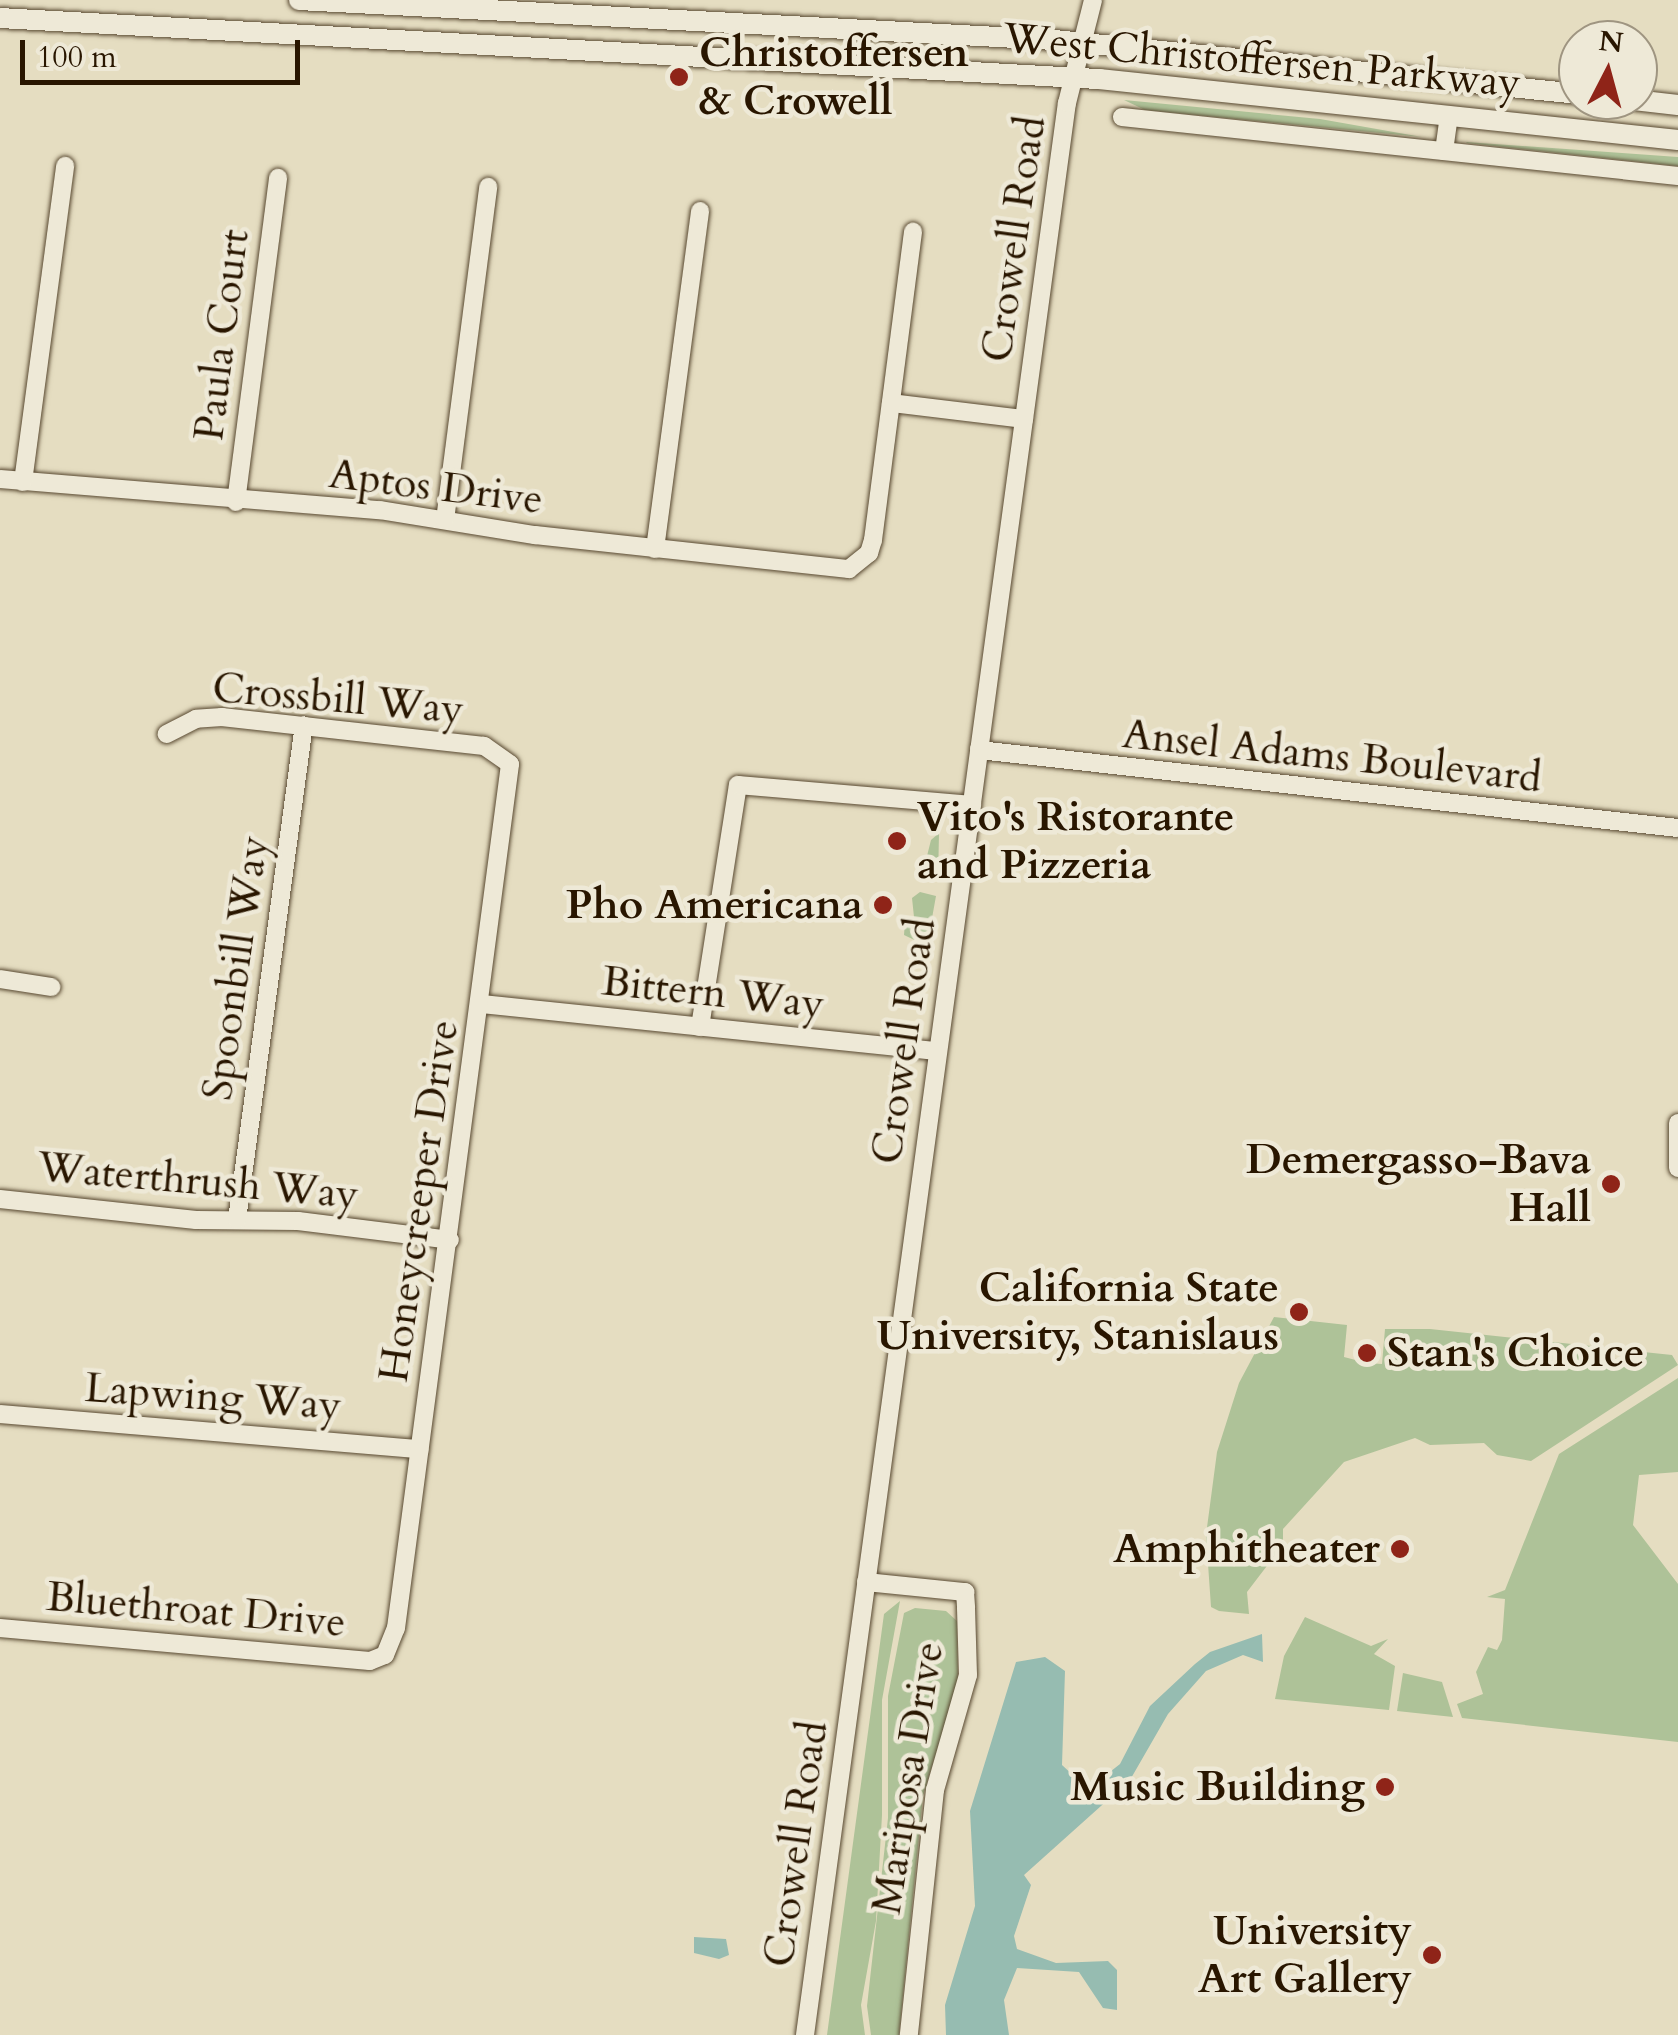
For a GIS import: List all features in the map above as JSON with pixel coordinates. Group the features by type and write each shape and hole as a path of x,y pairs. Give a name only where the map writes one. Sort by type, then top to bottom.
{"street":[{"name":"West Christoffersen Parkway","path":"299,0 1083,43 1558,92"},
{"name":"Crowell Road","path":"805,2035 1024,418 1074,77 1093,0"},
{"name":"West Christoffersen Parkway","path":"0,18 1074,77 1678,140"},
{"path":"1444,152 1449,115"},
{"path":"1122,117 1678,176"},
{"path":"23,482 64,166"},
{"name":"Paula Court","path":"236,502 278,178"},
{"path":"445,520 488,187"},
{"path":"655,549 700,211"},
{"path":"912,232 891,403 1024,418"},
{"name":"Aptos Drive","path":"0,480 236,502 358,508 837,570 861,562 873,540 891,403"},
{"name":"Crossbill Way","path":"166,734 208,718 484,746 505,756"},
{"name":"Spoonbill Way","path":"237,1220 304,726"},
{"name":"Ansel Adams Boulevard","path":"978,750 1678,828"},
{"name":"Honeycreeper Drive","path":"385,1655 396,1628 450,1240 511,776 505,756"},
{"path":"700,1027 738,784 972,805"},
{"path":"0,979 51,986"},
{"name":"Bittern Way","path":"481,1004 938,1051"},
{"path":"1678,1123 1678,1168"},
{"name":"Waterthrush Way","path":"0,1199 450,1240"},
{"name":"Lapwing Way","path":"0,1414 420,1448"},
{"name":"Mariposa Drive","path":"866,1582 965,1592 968,1675 935,1790 910,2035"},
{"name":"Bluethroat Drive","path":"0,1628 243,1645 356,1660 385,1655"}],"green space":[{"path":"1124,100 1320,119 1422,137 1145,110"},
{"path":"1467,143 1678,157 1678,166"},
{"path":"939,833 938,880 921,880 931,840"},
{"path":"920,892 936,896 927,946 904,935 905,921 914,917 912,898"},
{"path":"1274,1317 1347,1325 1344,1357 1367,1363 1382,1364 1385,1329 1430,1329 1591,1346 1597,1357 1628,1360 1634,1351 1672,1355 1678,1365 1531,1461 1497,1455 1484,1443 1430,1445 1415,1438 1344,1462 1283,1529 1283,1545 1247,1592 1249,1614 1219,1611 1211,1607 1206,1535 1217,1452 1239,1383"},
{"path":"1678,1378 1678,1472 1639,1475 1633,1525 1678,1584 1678,1742 1462,1718 1457,1704 1483,1694 1476,1672 1488,1647 1497,1650 1502,1640 1505,1599 1487,1597 1505,1590 1559,1454"},
{"path":"900,1601 882,1700 882,1815 876,1921 861,2005 865,2035 827,2035 884,1614"},
{"path":"915,1608 946,1611 957,1621 958,1680 923,1796 899,2035 871,2035 867,2006 888,1818 888,1696 904,1613"},
{"path":"1305,1617 1371,1646 1388,1639 1374,1654 1395,1666 1389,1710 1275,1699 1284,1656"},
{"path":"1403,1673 1442,1682 1453,1717 1397,1711"}],"water":[{"path":"1262,1634 1263,1662 1243,1655 1206,1671 1168,1714 1130,1780 1024,1875 1031,1885 1014,1936 1017,1949 1056,1963 1108,1961 1117,1970 1117,2010 1103,2008 1079,1972 1017,1968 1004,2000 1009,2035 946,2035 945,2005 975,1906 970,1811 1016,1662 1045,1657 1065,1671 1062,1765 1077,1779 1096,1783 1120,1764 1150,1706 1195,1664 1210,1652"},
{"path":"694,1937 726,1939 729,1955 719,1959 694,1953"}],"place":[{"name":"Christoffersen & Crowell","path":"679,77"},
{"name":"Vito's Ristorante and Pizzeria","path":"897,841"},
{"name":"Pho Americana","path":"883,905"},
{"name":"Demergasso-Bava Hall","path":"1611,1184"},
{"name":"California State University, Stanislaus","path":"1299,1312"},
{"name":"Stan's Choice","path":"1367,1353"},
{"name":"Amphitheater","path":"1400,1549"},
{"name":"Music Building","path":"1385,1787"},
{"name":"University Art Gallery","path":"1432,1955"}]}
